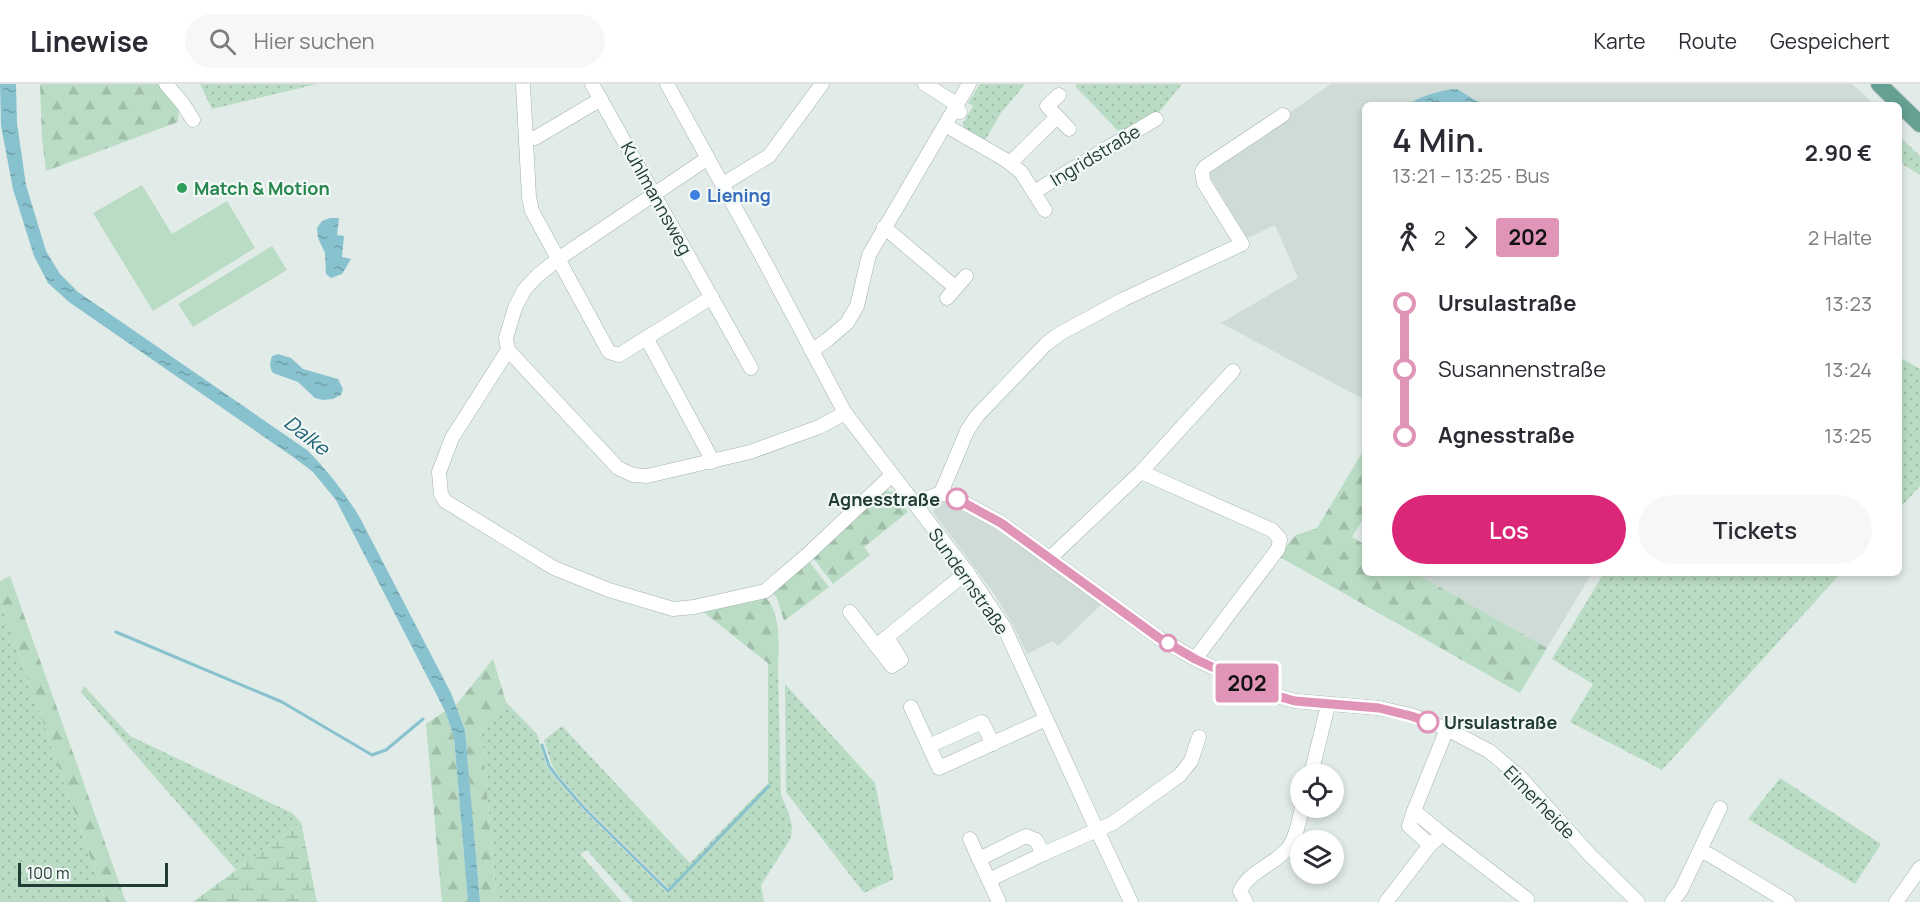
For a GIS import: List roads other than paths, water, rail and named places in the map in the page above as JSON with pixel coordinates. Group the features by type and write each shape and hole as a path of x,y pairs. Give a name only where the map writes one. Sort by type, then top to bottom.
{"main road":[{"path":"1866,84 1886,102"},
{"path":"1879,84 1897,102"},
{"path":"1902,106 1920,124"},
{"path":"1902,118 1920,136"}],"street":[{"path":"166,84 193,120"},
{"path":"523,84 529,197 532,211 609,352 619,355 712,297"},
{"name":"Kuhlmannsweg","path":"592,84 751,368"},
{"name":"Sundernstraße","path":"667,84 845,413 967,572 1004,627 1131,902"},
{"path":"723,184 769,156 822,84"},
{"path":"911,184 925,173 961,114 950,100 925,84"},
{"path":"812,351 847,322 857,306 869,255 969,84"},
{"path":"1010,163 1057,117 1047,106 1059,95"},
{"path":"526,138 535,138 601,99"},
{"path":"917,506 926,499 941,494 967,431 977,417 1046,344 1124,299 1242,244 1204,183 1202,172 1283,115"},
{"name":"Ingridstraße","path":"1057,117 1069,129"},
{"name":"Ingridstraße","path":"1034,192 1156,119"},
{"name":"Ingridstraße","path":"952,129 1010,163 1021,172 1045,210"},
{"path":"708,158 558,259 537,276 515,308 506,338 508,350 618,468 633,476 648,476 750,452 819,427 845,413"},
{"path":"884,227 952,293 966,276"},
{"path":"647,339 709,454 711,462"},
{"path":"508,350 452,438 439,472 441,494 445,501 554,568 609,590 673,609 694,607 765,591 892,475"},
{"path":"1050,558 1140,472 1233,371"},
{"path":"1140,472 1272,530 1280,539 1278,549 1195,659"},
{"name":"Eimerheide","path":"941,494 948,495 983,513 1050,558 1159,638 1195,659 1270,694 1295,701 1379,708 1411,716 1448,729 1490,752 1519,776 1590,855 1638,902"},
{"path":"850,612 881,641 967,572"},
{"path":"1313,764 1328,705"},
{"path":"911,706 939,768 1046,719"},
{"path":"929,746 982,722 993,744"},
{"path":"1430,845 1409,826 1448,729"},
{"path":"989,880 1113,823 1180,775 1191,761 1199,737"},
{"path":"1672,902 1681,890 1720,808"},
{"path":"1414,811 1527,899"},
{"path":"1246,902 1240,891 1245,881 1290,846 1299,818"},
{"path":"1386,902 1430,845 1442,834"},
{"path":"979,859 1026,837 1036,840 1043,854"},
{"path":"970,839 999,902"},
{"path":"1700,851 1788,902"},
{"path":"1896,902 1918,875"}],"water":[{"path":"0,84 16,84 17,123 26,185 46,251 60,274 78,292 307,450 336,482 360,518 451,693 465,730 480,902 468,902 454,737 445,711 336,500 313,472 296,459 69,302 48,283 34,256 13,189 1,126"},
{"path":"1457,89 1478,102 1412,102 1443,91"},
{"path":"339,218 337,235 344,236 342,257 351,259 342,274 331,278 326,274 325,253 318,238 317,228 322,221"},
{"path":"278,354 291,358 303,369 338,379 343,389 341,395 333,399 315,398 298,382 273,373 270,367 271,358"}],"waterway":[{"path":"116,632 282,702 372,755 386,750 423,719"},
{"path":"542,745 549,766 558,778 584,808 668,891 769,786"}],"place":[{"name":"Match & Motion","path":"182,188"},
{"name":"Liening","path":"695,195"},
{"name":"Agnesstraße","path":"957,499"},
{"name":"Ursulastraße","path":"1428,722"}],"water label":[{"name":"Dalke","path":"307,435"}]}
